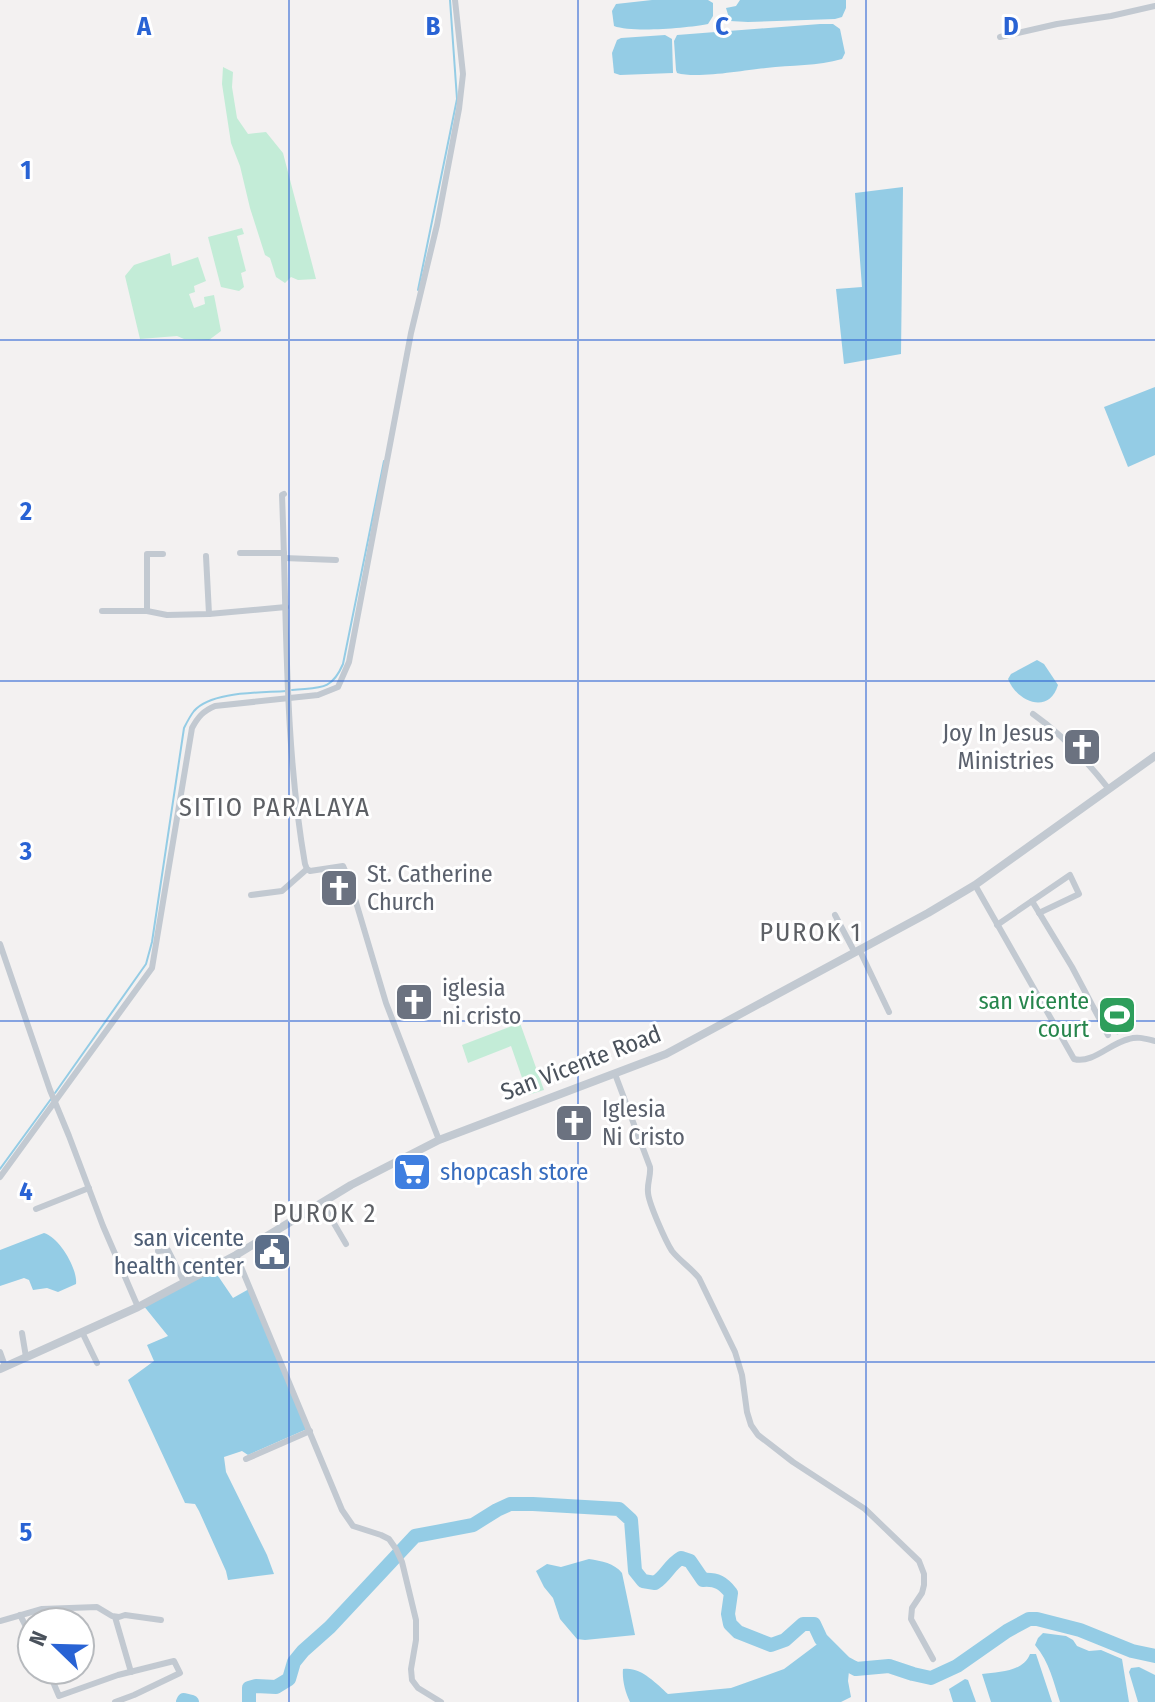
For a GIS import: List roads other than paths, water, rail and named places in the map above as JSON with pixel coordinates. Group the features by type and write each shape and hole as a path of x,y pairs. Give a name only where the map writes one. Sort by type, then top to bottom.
{"street":[{"path":"0,1177 152,968 192,728 198,717 215,706 318,695 338,687 349,662 411,333 437,225 459,109 463,74 455,0"},
{"path":"1000,37 1155,6"},
{"path":"284,494 294,786 307,869"},
{"path":"240,553 336,560"},
{"path":"147,611 147,554 163,554"},
{"path":"206,556 209,614"},
{"path":"102,611 147,611 167,615 286,607"},
{"path":"1033,714 1056,730 1108,788"},
{"name":"San Vicente Road","path":"3,1368 138,1307 236,1255 351,1185 439,1140 666,1054 858,952 975,885 1155,756"},
{"path":"307,869 343,866 386,1003 439,1140"},
{"path":"251,895 282,891 307,869"},
{"path":"997,925 1070,875 1079,894 1039,913"},
{"path":"975,885 1074,1059 1087,1059 1132,1038 1155,1041"},
{"path":"1032,901 1108,1035"},
{"path":"835,915 889,1012"},
{"path":"0,944 50,1090 138,1307"},
{"path":"615,1074 650,1167 647,1190 650,1202 672,1250 699,1278 735,1352 751,1425 758,1435 793,1462 865,1509 919,1561 924,1585 912,1608 911,1619 933,1659"},
{"path":"36,1209 89,1188"},
{"path":"322,1203 346,1244"},
{"path":"158,1251 168,1250 184,1282"},
{"path":"236,1255 342,1510 349,1522 359,1529 389,1539 402,1562 416,1620 412,1680 418,1688 441,1702"},
{"path":"82,1332 97,1363"},
{"path":"22,1333 26,1357"},
{"path":"0,1352 3,1368"},
{"path":"246,1459 310,1431"},
{"path":"96,1607 115,1617 125,1615 161,1620"},
{"path":"115,1617 131,1672"},
{"path":"60,1699 131,1672 174,1661 180,1673 115,1702"}],"water":[{"path":"652,0 708,0 713,3 713,16 708,24 687,27 646,29 614,26 612,11 616,4"},
{"path":"740,0 846,0 846,8 842,17 835,19 730,21 726,8 736,6"},
{"path":"833,24 840,29 845,53 842,59 708,75 686,75 676,70 674,41 677,35"},
{"path":"665,35 672,39 673,73 614,73 612,53 617,40"},
{"path":"903,187 901,354 844,364 836,289 862,287 855,193"},
{"path":"1155,387 1155,455 1128,467 1104,407"},
{"path":"1037,660 1044,664 1058,685 1048,700 1033,702 1018,694 1008,679 1011,674"},
{"path":"44,1233 56,1241 66,1254 74,1270 76,1284 58,1292 47,1288 33,1290 29,1280 24,1278 0,1286 0,1250"},
{"path":"214,1270 233,1298 249,1289 307,1429 248,1455 242,1451 224,1457 226,1472 274,1574 228,1580 199,1511 195,1504 185,1503 128,1380 154,1361 147,1345 168,1336 143,1305"},
{"path":"589,1559 611,1565 622,1573 635,1635 577,1639 560,1619 553,1598 536,1571 547,1564 561,1567"},
{"path":"1043,1633 1066,1636 1089,1651 1101,1650 1122,1659 1129,1702 1060,1702 1048,1665 1035,1645"},
{"path":"820,1642 837,1663 849,1671 851,1697 841,1702 630,1702 624,1686 623,1669 629,1669 647,1676 668,1694 731,1688 784,1669"},
{"path":"1030,1654 1036,1654 1052,1702 991,1702 982,1674 1016,1668"},
{"path":"1139,1667 1155,1675 1155,1702 1138,1702 1129,1672 1131,1668"},
{"path":"965,1679 976,1702 953,1702 949,1689"}],"waterway":[{"path":"418,290 457,99 450,0"},
{"path":"292,690 329,684 343,664 384,461"},
{"path":"55,1093 146,964 152,942 184,728 189,719 202,704 224,696 286,691"},
{"path":"0,1169 51,1099"},
{"path":"249,1702 249,1688 276,1687 289,1679 294,1662 303,1651 330,1627 415,1536 473,1525 510,1504 619,1509 631,1520 635,1571 643,1581 655,1583 681,1558 690,1561 703,1580 719,1582 731,1593 728,1614 730,1624 738,1632 771,1645 785,1640 803,1624 814,1624 821,1639 845,1663 856,1669 889,1666 931,1678 957,1666 1029,1619 1080,1630 1132,1651 1155,1656"},
{"path":"183,1702 192,1702"}],"place":[{"name":"Joy In Jesus Ministries","path":"1082,747"},
{"name":"St. Catherine Church","path":"339,888"},
{"name":"iglesia ni cristo","path":"414,1002"},
{"name":"san vicente court","path":"1117,1015"},
{"name":"Iglesia Ni Cristo","path":"574,1123"},
{"name":"shopcash store","path":"412,1172"},
{"name":"san vicente health center","path":"272,1252"}],"district":[{"name":"SITIO PARALAYA","path":"275,807"},
{"name":"PUROK 1","path":"811,932"},
{"name":"PUROK 2","path":"325,1213"}]}
